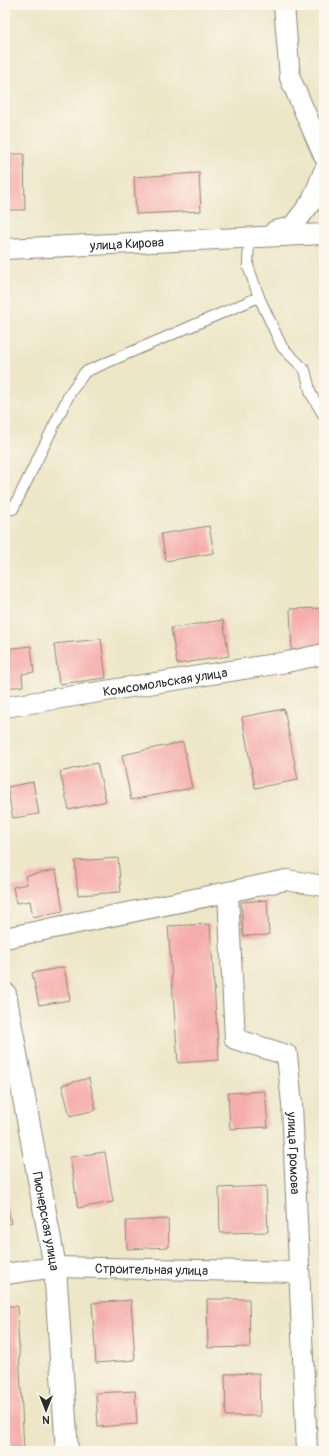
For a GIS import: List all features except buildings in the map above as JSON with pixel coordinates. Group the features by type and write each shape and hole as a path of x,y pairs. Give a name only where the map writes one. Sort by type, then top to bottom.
{"street":[{"path":"284,5 290,78 324,156"},
{"path":"249,237 292,227 312,201 324,171"},
{"path":"249,237 324,234"},
{"name":"улица Кирова","path":"5,249 249,237"},
{"name":"Комсомольская улица","path":"5,707 287,662 324,654"},
{"path":"5,938 286,880 324,886"},
{"name":"улица Громова","path":"228,893 235,1039 288,1055 292,1104 298,1272 307,1451"},
{"name":"Пионерская улица","path":"5,994 55,1267 67,1451"},
{"name":"Строительная улица","path":"5,1274 55,1267 298,1272"}],"lane":[{"path":"249,237 248,266 259,297 282,348 305,370 311,394 324,416"},
{"path":"5,510 13,509 70,393 85,372 259,297"}]}
